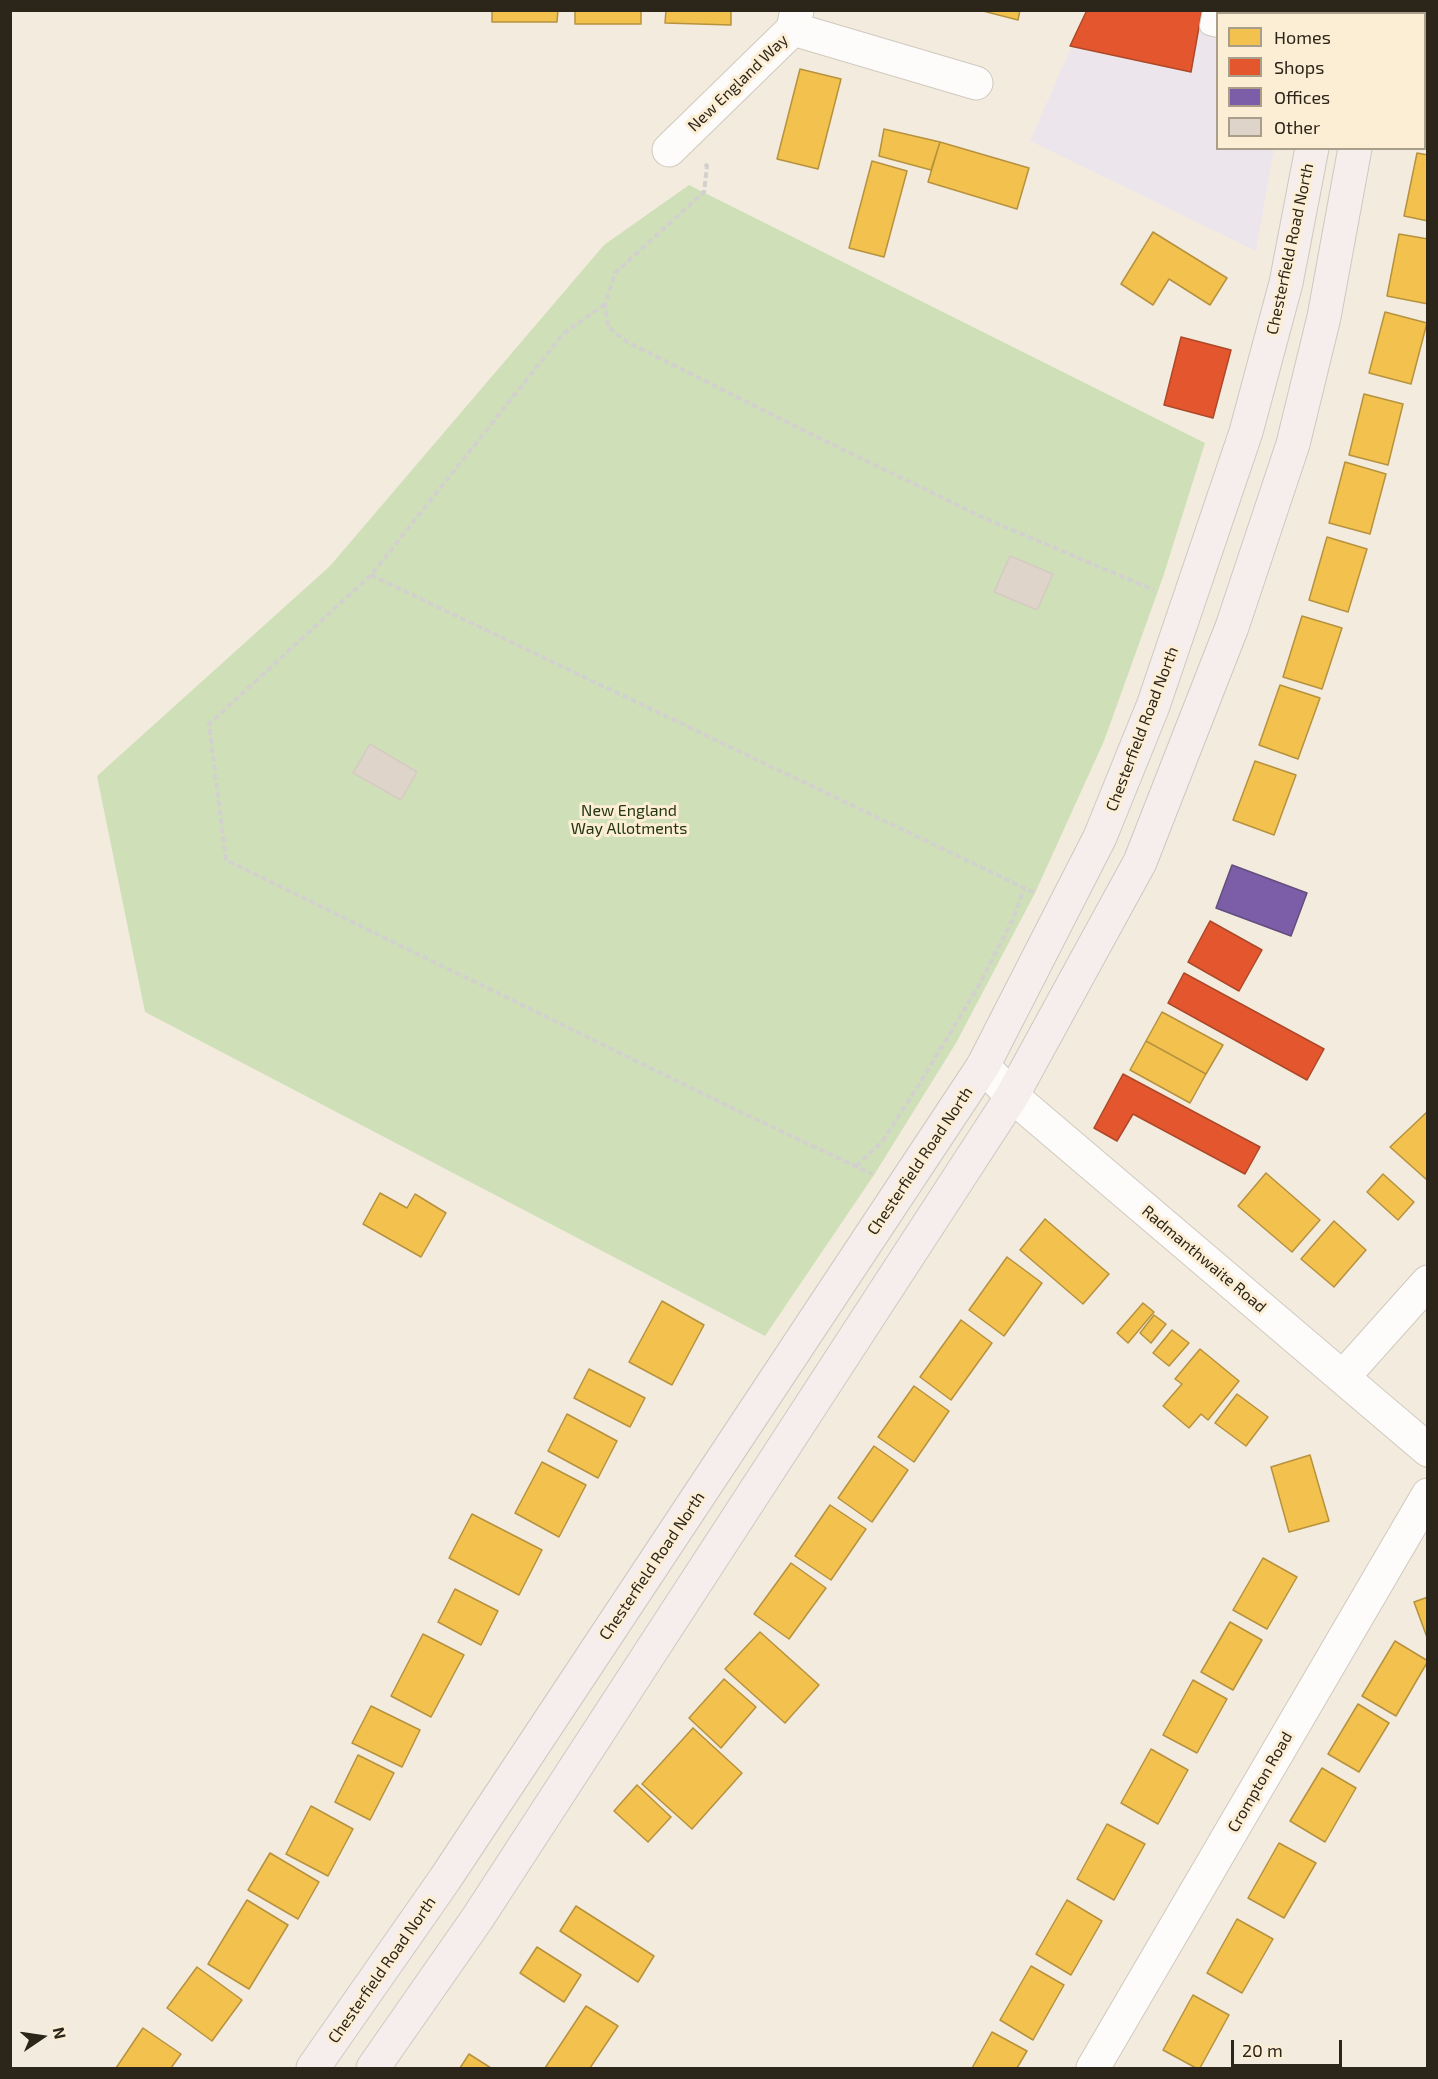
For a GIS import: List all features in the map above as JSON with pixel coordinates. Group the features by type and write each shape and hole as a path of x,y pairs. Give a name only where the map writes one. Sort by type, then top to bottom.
{"main road":[{"name":"Chesterfield Road North","path":"312,2068 445,1879 983,1066 1100,837 1153,706 1239,456 1280,306 1312,150"},
{"path":"373,2068 477,1919 1012,1096 1140,862 1232,627 1293,444 1326,305 1355,150"},
{"path":"624,1608 663,1634"}],"street":[{"path":"795,20 976,83"},
{"name":"New England Way","path":"678,140 795,20"},
{"name":"Radmanthwaite Road","path":"983,1066 1012,1096 1428,1450"},
{"path":"1343,1377 1428,1282"},
{"name":"Crompton Road","path":"1093,2068 1428,1495"}],"lane":[{"path":"1212,10 1209,26 1216,28"}],"path":[{"path":"678,140 707,166 704,192 615,273 605,304 608,327 627,342 984,518 1188,604"},
{"path":"605,304 563,334 371,575 209,724 226,861 730,1107 902,1187"},
{"path":"371,575 1065,906"},
{"path":"856,1166 882,1142 967,1006 1014,917 1024,888"}],"shaded area":[{"path":"1087,11 1298,11 1216,12 1216,150 1274,150 1256,251 1030,141"}],"green space":[{"name":"New England Way Allotments","path":"689,185 1205,443 1163,577 1104,741 1035,893 956,1043 874,1175 765,1336 145,1012 97,776 330,566 604,245"}],"building: Homes":[{"path":"492,10 558,10 557,22 492,22"},
{"path":"575,10 641,10 641,24 575,24"},
{"path":"666,10 731,10 731,25 665,23"},
{"path":"979,10 1020,10 1018,20"},
{"path":"800,69 841,79 818,169 777,159"},
{"path":"884,129 940,142 931,170 879,156"},
{"path":"940,142 1029,168 1017,209 928,182"},
{"path":"1417,153 1428,155 1428,221 1404,216"},
{"path":"872,161 907,171 884,257 849,248"},
{"path":"1153,232 1227,278 1210,305 1169,279 1153,305 1121,284"},
{"path":"1399,234 1428,239 1428,304 1387,296"},
{"path":"1385,312 1427,323 1411,384 1369,373"},
{"path":"1364,394 1403,404 1388,465 1349,455"},
{"path":"1345,462 1386,474 1370,534 1329,523"},
{"path":"1327,537 1367,549 1348,612 1309,600"},
{"path":"1302,616 1342,628 1322,689 1283,677"},
{"path":"1280,685 1320,698 1298,759 1259,745"},
{"path":"1255,761 1296,775 1274,835 1233,820"},
{"path":"1162,1012 1223,1045 1206,1074 1146,1041"},
{"path":"1146,1041 1206,1074 1190,1103 1130,1070"},
{"path":"1428,1111 1428,1180 1427,1180 1390,1147"},
{"path":"1266,1173 1320,1220 1292,1252 1238,1206"},
{"path":"1383,1174 1414,1202 1398,1220 1367,1192"},
{"path":"380,1193 407,1208 415,1194 446,1213 421,1257 363,1224"},
{"path":"1045,1219 1109,1274 1083,1304 1020,1250"},
{"path":"1334,1221 1366,1250 1334,1287 1301,1259"},
{"path":"1007,1257 1042,1283 1004,1336 969,1310"},
{"path":"662,1301 704,1325 672,1385 629,1362"},
{"path":"1143,1303 1154,1312 1128,1343 1117,1333"},
{"path":"1154,1315 1166,1324 1151,1343 1140,1333"},
{"path":"961,1320 992,1343 951,1400 920,1377"},
{"path":"1172,1330 1189,1343 1169,1366 1153,1353"},
{"path":"1200,1349 1239,1381 1208,1420 1201,1414 1189,1428 1163,1406 1182,1384 1175,1379"},
{"path":"589,1369 645,1398 630,1427 574,1398"},
{"path":"914,1386 949,1411 914,1462 878,1437"},
{"path":"1237,1394 1268,1417 1246,1446 1215,1423"},
{"path":"567,1414 617,1441 598,1478 548,1451"},
{"path":"874,1446 908,1470 872,1522 838,1498"},
{"path":"1310,1455 1329,1521 1289,1532 1271,1467"},
{"path":"542,1462 586,1485 559,1537 515,1513"},
{"path":"830,1505 866,1529 831,1580 795,1556"},
{"path":"472,1514 542,1550 519,1595 449,1558"},
{"path":"1263,1558 1297,1577 1267,1629 1233,1610"},
{"path":"791,1563 826,1588 789,1639 754,1614"},
{"path":"455,1589 498,1611 481,1645 438,1622"},
{"path":"1428,1597 1428,1640 1414,1602"},
{"path":"1230,1622 1262,1640 1233,1690 1201,1672"},
{"path":"760,1632 819,1685 785,1723 725,1669"},
{"path":"423,1634 464,1655 431,1717 391,1696"},
{"path":"1395,1641 1428,1661 1396,1716 1362,1696"},
{"path":"724,1679 756,1707 721,1748 689,1718"},
{"path":"1193,1680 1227,1699 1197,1753 1163,1735"},
{"path":"1358,1704 1389,1723 1359,1772 1328,1754"},
{"path":"371,1706 420,1730 402,1767 352,1743"},
{"path":"693,1728 742,1773 692,1829 642,1784"},
{"path":"1151,1749 1188,1770 1158,1824 1121,1803"},
{"path":"358,1755 394,1773 370,1820 335,1802"},
{"path":"1322,1768 1356,1788 1325,1842 1290,1821"},
{"path":"637,1785 671,1817 648,1842 614,1811"},
{"path":"311,1806 353,1829 328,1876 286,1854"},
{"path":"1107,1824 1145,1844 1114,1900 1077,1879"},
{"path":"1279,1843 1316,1863 1284,1918 1248,1898"},
{"path":"270,1853 319,1882 298,1919 248,1890"},
{"path":"247,1900 288,1925 249,1989 208,1964"},
{"path":"1067,1900 1102,1921 1071,1975 1036,1954"},
{"path":"576,1906 654,1956 638,1982 560,1931"},
{"path":"1237,1919 1273,1939 1242,1993 1207,1973"},
{"path":"537,1947 581,1975 564,2002 520,1973"},
{"path":"1031,1966 1064,1985 1033,2040 1000,2020"},
{"path":"197,1967 242,2000 212,2041 167,2008"},
{"path":"1193,1995 1229,2015 1200,2068 1163,2050"},
{"path":"586,2006 618,2026 590,2068 545,2068"},
{"path":"143,2028 181,2054 171,2068 116,2068"},
{"path":"992,2032 1027,2051 1017,2068 972,2068"},
{"path":"469,2054 491,2068 460,2068"}],"building: Shops":[{"path":"1087,10 1202,10 1191,72 1070,46"},
{"path":"1181,337 1231,350 1213,418 1164,405"},
{"path":"1210,921 1262,950 1239,991 1188,962"},
{"path":"1184,973 1324,1049 1307,1080 1168,1003"},
{"path":"1123,1074 1260,1147 1245,1174 1133,1114 1117,1141 1094,1128"}],"building: Offices":[{"path":"1232,865 1307,893 1291,936 1216,908"}],"building: Other":[{"path":"1010,556 1053,574 1037,610 994,592"},
{"path":"370,744 417,772 401,800 353,773"}]}
